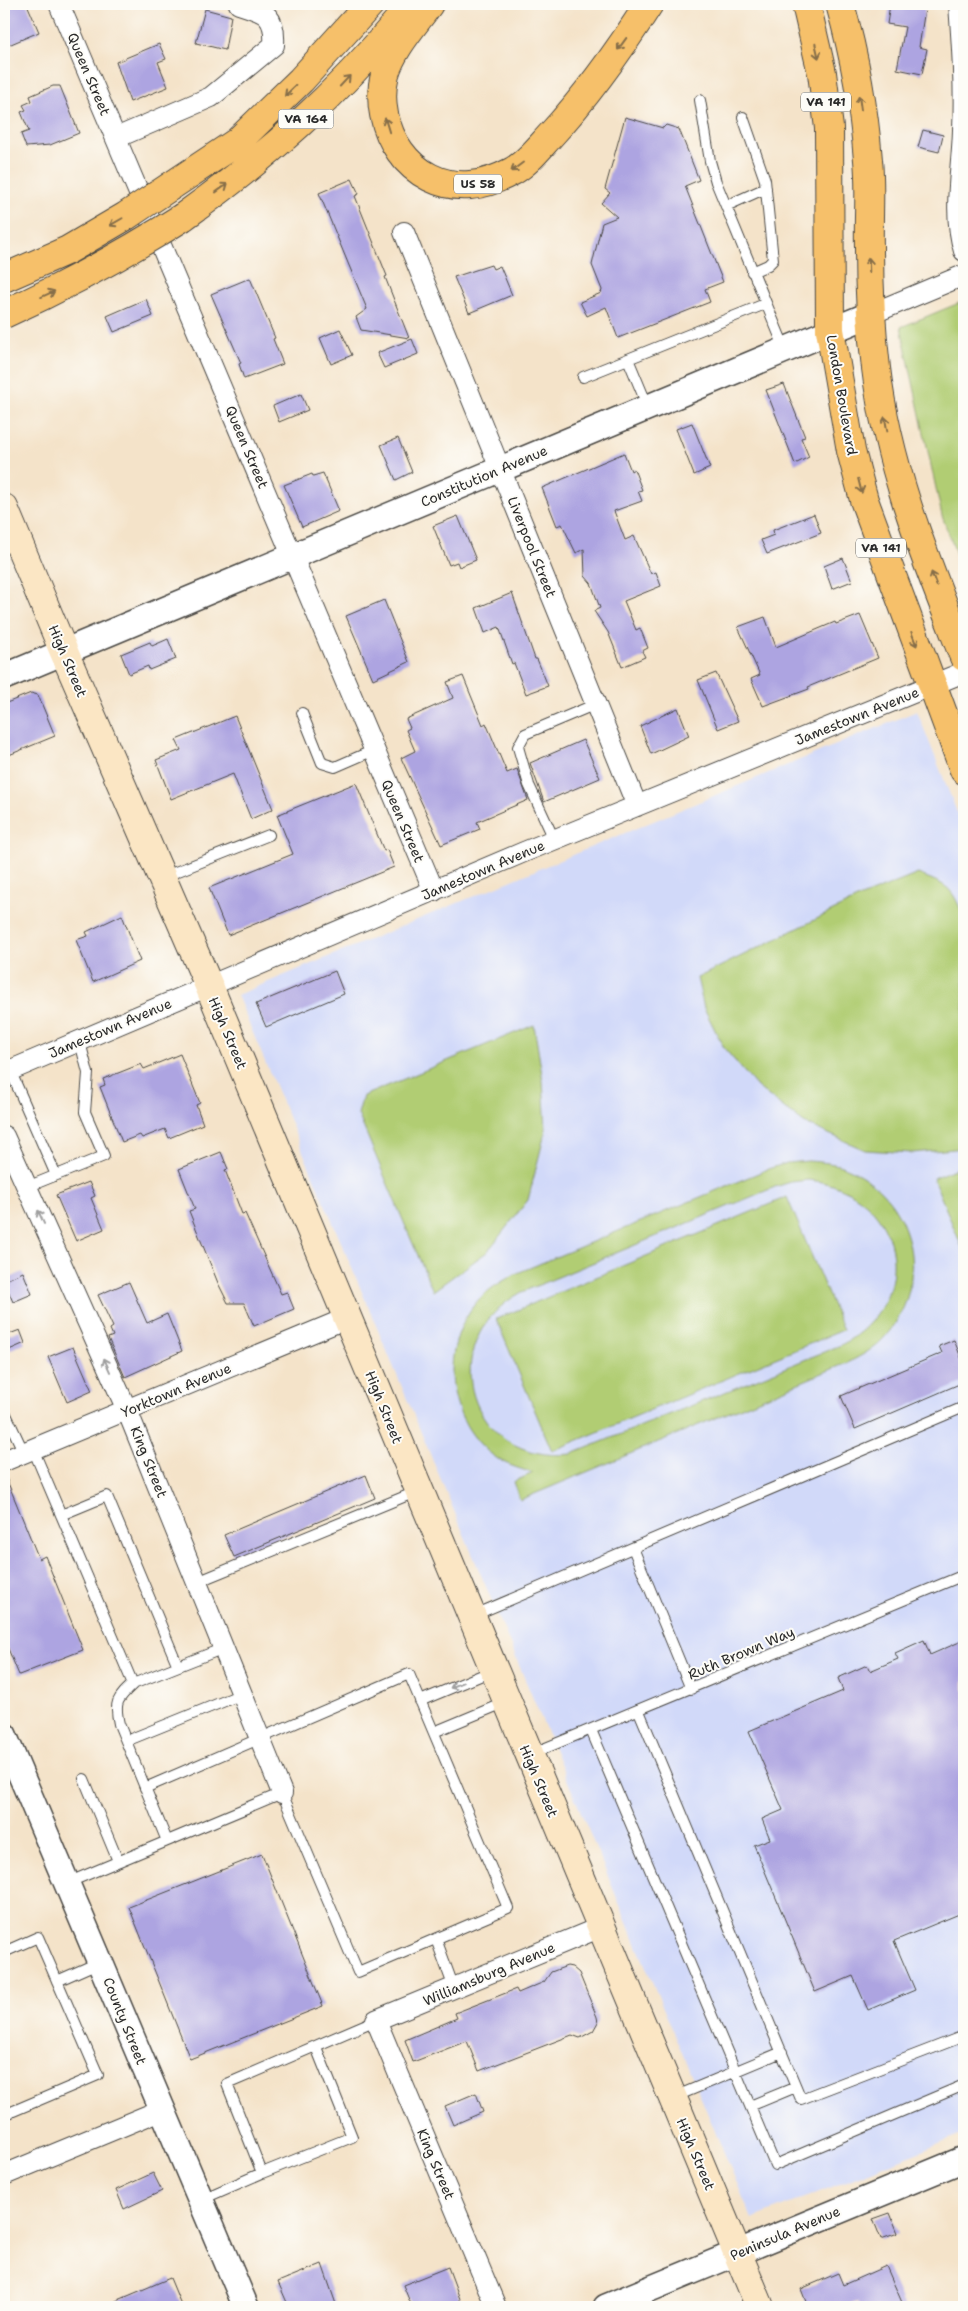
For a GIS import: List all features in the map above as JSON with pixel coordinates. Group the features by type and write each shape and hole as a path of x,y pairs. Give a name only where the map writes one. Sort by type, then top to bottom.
{"main road":[{"name":"VA 164","path":"4,278 68,250 126,216 237,142 301,80 370,4"},
{"name":"VA 164","path":"4,314 66,286 137,246 183,217 232,181 301,124 343,84 412,4"},
{"name":"US 58","path":"429,4 393,56 385,82 384,117 391,140 403,158 433,178 450,184 470,186 492,181 515,170 538,149 588,92 649,4"},
{"name":"London Boulevard","path":"806,4 822,73 829,128 830,330 852,451 864,500 964,770"},
{"name":"VA 141","path":"840,4 851,46 868,161 871,314 876,370 899,481 916,535 964,657"},
{"name":"High Street","path":"4,508 64,652 209,986 528,1756 760,2307"}],"street":[{"name":"Queen Street","path":"59,4 294,556 434,891"},
{"path":"116,138 211,97 274,44 272,22 265,12 239,4"},
{"path":"959,4 964,54 964,115 962,166 958,196 964,251"},
{"name":"Liverpool Street","path":"404,232 637,806"},
{"name":"Constitution Avenue","path":"4,677 964,275"},
{"name":"Jamestown Avenue","path":"7,1072 554,839 964,672"},
{"name":"King Street","path":"4,1136 127,1410 282,1793"},
{"name":"Yorktown Avenue","path":"4,1461 347,1318"},
{"name":"County Street","path":"4,1735 10,1766 67,1883 161,2110 246,2307"},
{"name":"Williamsburg Avenue","path":"376,2020 601,1927"},
{"name":"King Street","path":"376,2020 496,2307"},
{"path":"4,2175 161,2110"},
{"name":"Peninsula Avenue","path":"606,2307 963,2164"}],"lane":[{"path":"700,100 710,161 752,272 786,350"},
{"path":"743,117 766,180 772,260 768,265 752,272"},
{"path":"726,206 766,188"},
{"path":"583,377 765,304"},
{"path":"628,359 648,407"},
{"path":"554,839 529,785 518,747 525,734 596,704"},
{"path":"302,713 322,763 335,767 374,750"},
{"path":"162,878 269,835"},
{"path":"27,1187 104,1156 85,1112 88,1073 80,1042"},
{"path":"7,1072 56,1175"},
{"path":"471,1616 964,1408"},
{"path":"4,1410 28,1451 61,1515 133,1684"},
{"path":"197,1582 419,1491"},
{"path":"61,1515 107,1496 178,1666"},
{"path":"633,1548 691,1689"},
{"name":"Ruth Brown Way","path":"528,1756 964,1575"},
{"path":"167,1841 126,1741 116,1710 118,1698 133,1684 224,1648"},
{"path":"420,1700 493,1670"},
{"path":"67,1883 282,1793 358,1972 508,1908 409,1674 145,1788"},
{"path":"126,1741 242,1694"},
{"path":"434,1732 506,1702"},
{"path":"639,1711 801,2099 964,2036"},
{"path":"591,1730 775,2165 964,2085"},
{"path":"84,1779 118,1861"},
{"path":"4,1952 38,1937 98,2075 4,2115"},
{"path":"436,1939 454,1988"},
{"path":"57,1981 100,1962"},
{"path":"262,2173 227,2084 376,2020"},
{"path":"200,2200 262,2173 352,2138 316,2047"},
{"path":"672,2098 782,2052"},
{"path":"750,2106 796,2087"}],"shaded area":[{"path":"917,711 964,830 964,2134 752,2219 237,995"}],"green space":[{"path":"964,301 964,575 942,516 901,327"},
{"path":"918,874 948,888 956,899 964,917 964,1148 912,1153 865,1150 804,1123 757,1087 724,1048 704,1008 697,978 861,897"},
{"path":"534,1025 543,1081 546,1129 528,1200 487,1252 433,1291 358,1114 363,1096"},
{"path":"808,1161 834,1164 849,1169 871,1183 889,1201 902,1222 909,1245 912,1269 908,1294 899,1317 883,1339 863,1355 849,1362 520,1500 513,1482 533,1473 498,1459 480,1444 466,1425 457,1405 453,1383 453,1360 457,1338 466,1317 480,1298 515,1274 768,1169 787,1163","holes":["808,1180 840,1188 865,1203 882,1224 892,1249 893,1275 885,1301 868,1325 841,1345 572,1454 537,1453 508,1441 487,1421 474,1396 470,1368 477,1340 494,1314 522,1292 775,1187 791,1182"]},
{"path":"964,1165 964,1252 933,1178"},
{"path":"787,1197 843,1330 552,1451 496,1319"}],"building":[{"path":"4,4 27,4 39,32 4,47"},
{"path":"890,4 925,9 919,47 927,49 922,74 897,69 905,27 887,24"},
{"path":"205,9 231,16 225,50 196,43"},
{"path":"159,44 166,59 158,62 168,87 130,102 116,62"},
{"path":"53,86 60,86 79,133 50,145 26,147 21,134 29,131 21,112 26,110 23,105 32,101 30,96"},
{"path":"625,117 663,128 666,125 679,129 699,180 685,186 723,282 705,289 710,302 618,338 606,307 587,316 580,302 601,293 602,290 592,265 602,223 617,217 601,203 610,193 605,189"},
{"path":"923,130 943,135 939,152 918,147"},
{"path":"352,179 359,194 355,196 409,338 361,330 356,317 367,309 319,193"},
{"path":"491,265 493,269 500,266 512,295 469,313 454,277"},
{"path":"250,278 275,338 273,339 283,364 244,379 239,364 241,363 211,294"},
{"path":"146,299 153,316 114,332 107,316"},
{"path":"340,329 352,355 331,364 320,338"},
{"path":"412,339 418,354 384,368 377,353"},
{"path":"784,384 805,437 801,438 809,457 795,464 766,390"},
{"path":"301,394 308,410 279,422 273,406"},
{"path":"692,423 710,468 694,475 676,429"},
{"path":"398,438 412,472 396,480 381,445"},
{"path":"624,453 631,471 634,469 642,490 638,491 642,501 614,511 625,540 634,536 651,574 656,572 661,586 624,601 636,630 640,628 648,648 642,651 645,657 622,667 608,632 594,611 600,608 591,583 585,576 584,549 576,553 562,524 557,526 542,488"},
{"path":"323,473 339,511 302,527 284,485 312,474 313,476"},
{"path":"814,514 821,533 767,554 761,540 774,535 773,530"},
{"path":"458,516 476,560 459,567 457,562 449,565 433,526"},
{"path":"843,558 852,581 832,589 824,566"},
{"path":"512,593 535,659 537,659 548,686 526,694 514,663 512,664 499,627 485,633 476,608"},
{"path":"384,600 409,662 373,679 346,616"},
{"path":"860,615 878,658 808,687 809,689 763,706 751,679 760,675 738,627 765,617 776,647 835,622 836,624"},
{"path":"168,639 176,659 149,670 148,666 129,674 121,654 150,642 152,646"},
{"path":"716,673 738,721 718,729 698,680"},
{"path":"463,676 483,725 486,723 507,773 517,769 528,800 477,822 480,829 441,845 401,758 415,751 406,730 410,728 406,719 453,698 447,682"},
{"path":"31,693 38,695 55,736 4,757 4,704"},
{"path":"678,708 689,736 651,754 640,726"},
{"path":"235,716 273,809 251,819 233,774 171,799 156,760 181,750 176,740"},
{"path":"583,740 600,778 544,802 530,763"},
{"path":"356,783 384,851 387,850 394,867 228,935 209,888 293,854 277,815"},
{"path":"122,915 140,961 93,982 76,940 88,936 86,932"},
{"path":"335,971 344,994 266,1027 256,1004"},
{"path":"180,1054 200,1103 196,1105 203,1124 169,1138 165,1129 142,1138 140,1135 122,1142 100,1087 105,1085 103,1079 141,1064 144,1069"},
{"path":"221,1152 228,1169 225,1170 242,1214 245,1213 281,1294 287,1292 294,1309 254,1326 244,1303 228,1303 218,1283 189,1211 195,1209 179,1169"},
{"path":"89,1182 95,1196 91,1198 104,1229 76,1241 56,1195"},
{"path":"23,1272 32,1294 13,1302 4,1281"},
{"path":"129,1282 147,1323 167,1314 182,1351 125,1377 108,1338 113,1336 110,1329 113,1327 98,1295"},
{"path":"20,1330 25,1343 9,1350 4,1336"},
{"path":"954,1340 964,1365 964,1382 855,1429 841,1396 942,1353 939,1346"},
{"path":"73,1347 92,1391 67,1402 48,1357"},
{"path":"4,1473 39,1559 45,1556 83,1650 19,1675 4,1639"},
{"path":"366,1475 375,1498 234,1557 224,1535"},
{"path":"924,1640 930,1655 964,1640 964,1912 894,1941 915,1990 868,2010 853,1976 815,1992 754,1845 770,1839 762,1819 783,1810 749,1731 843,1691 838,1678 867,1665 870,1671 898,1659 895,1653"},
{"path":"262,1854 323,2006 190,2059 129,1907"},
{"path":"567,1966 572,1967 579,1973 597,2017 598,2022 593,2031 580,2038 572,2035 479,2071 467,2041 413,2062 405,2040 457,2018 455,2013 516,1989 518,1993 544,1982 551,1972"},
{"path":"476,2093 483,2112 453,2125 445,2106"},
{"path":"153,2173 162,2191 124,2209 116,2190"},
{"path":"890,2213 898,2233 881,2239 873,2219"},
{"path":"322,2264 337,2307 289,2307 278,2282"},
{"path":"886,2266 904,2307 859,2307 857,2302 844,2307 808,2307 801,2289 838,2273 843,2285"},
{"path":"448,2267 463,2307 412,2307 403,2285"},
{"path":"170,2278 182,2307 102,2307"}]}
